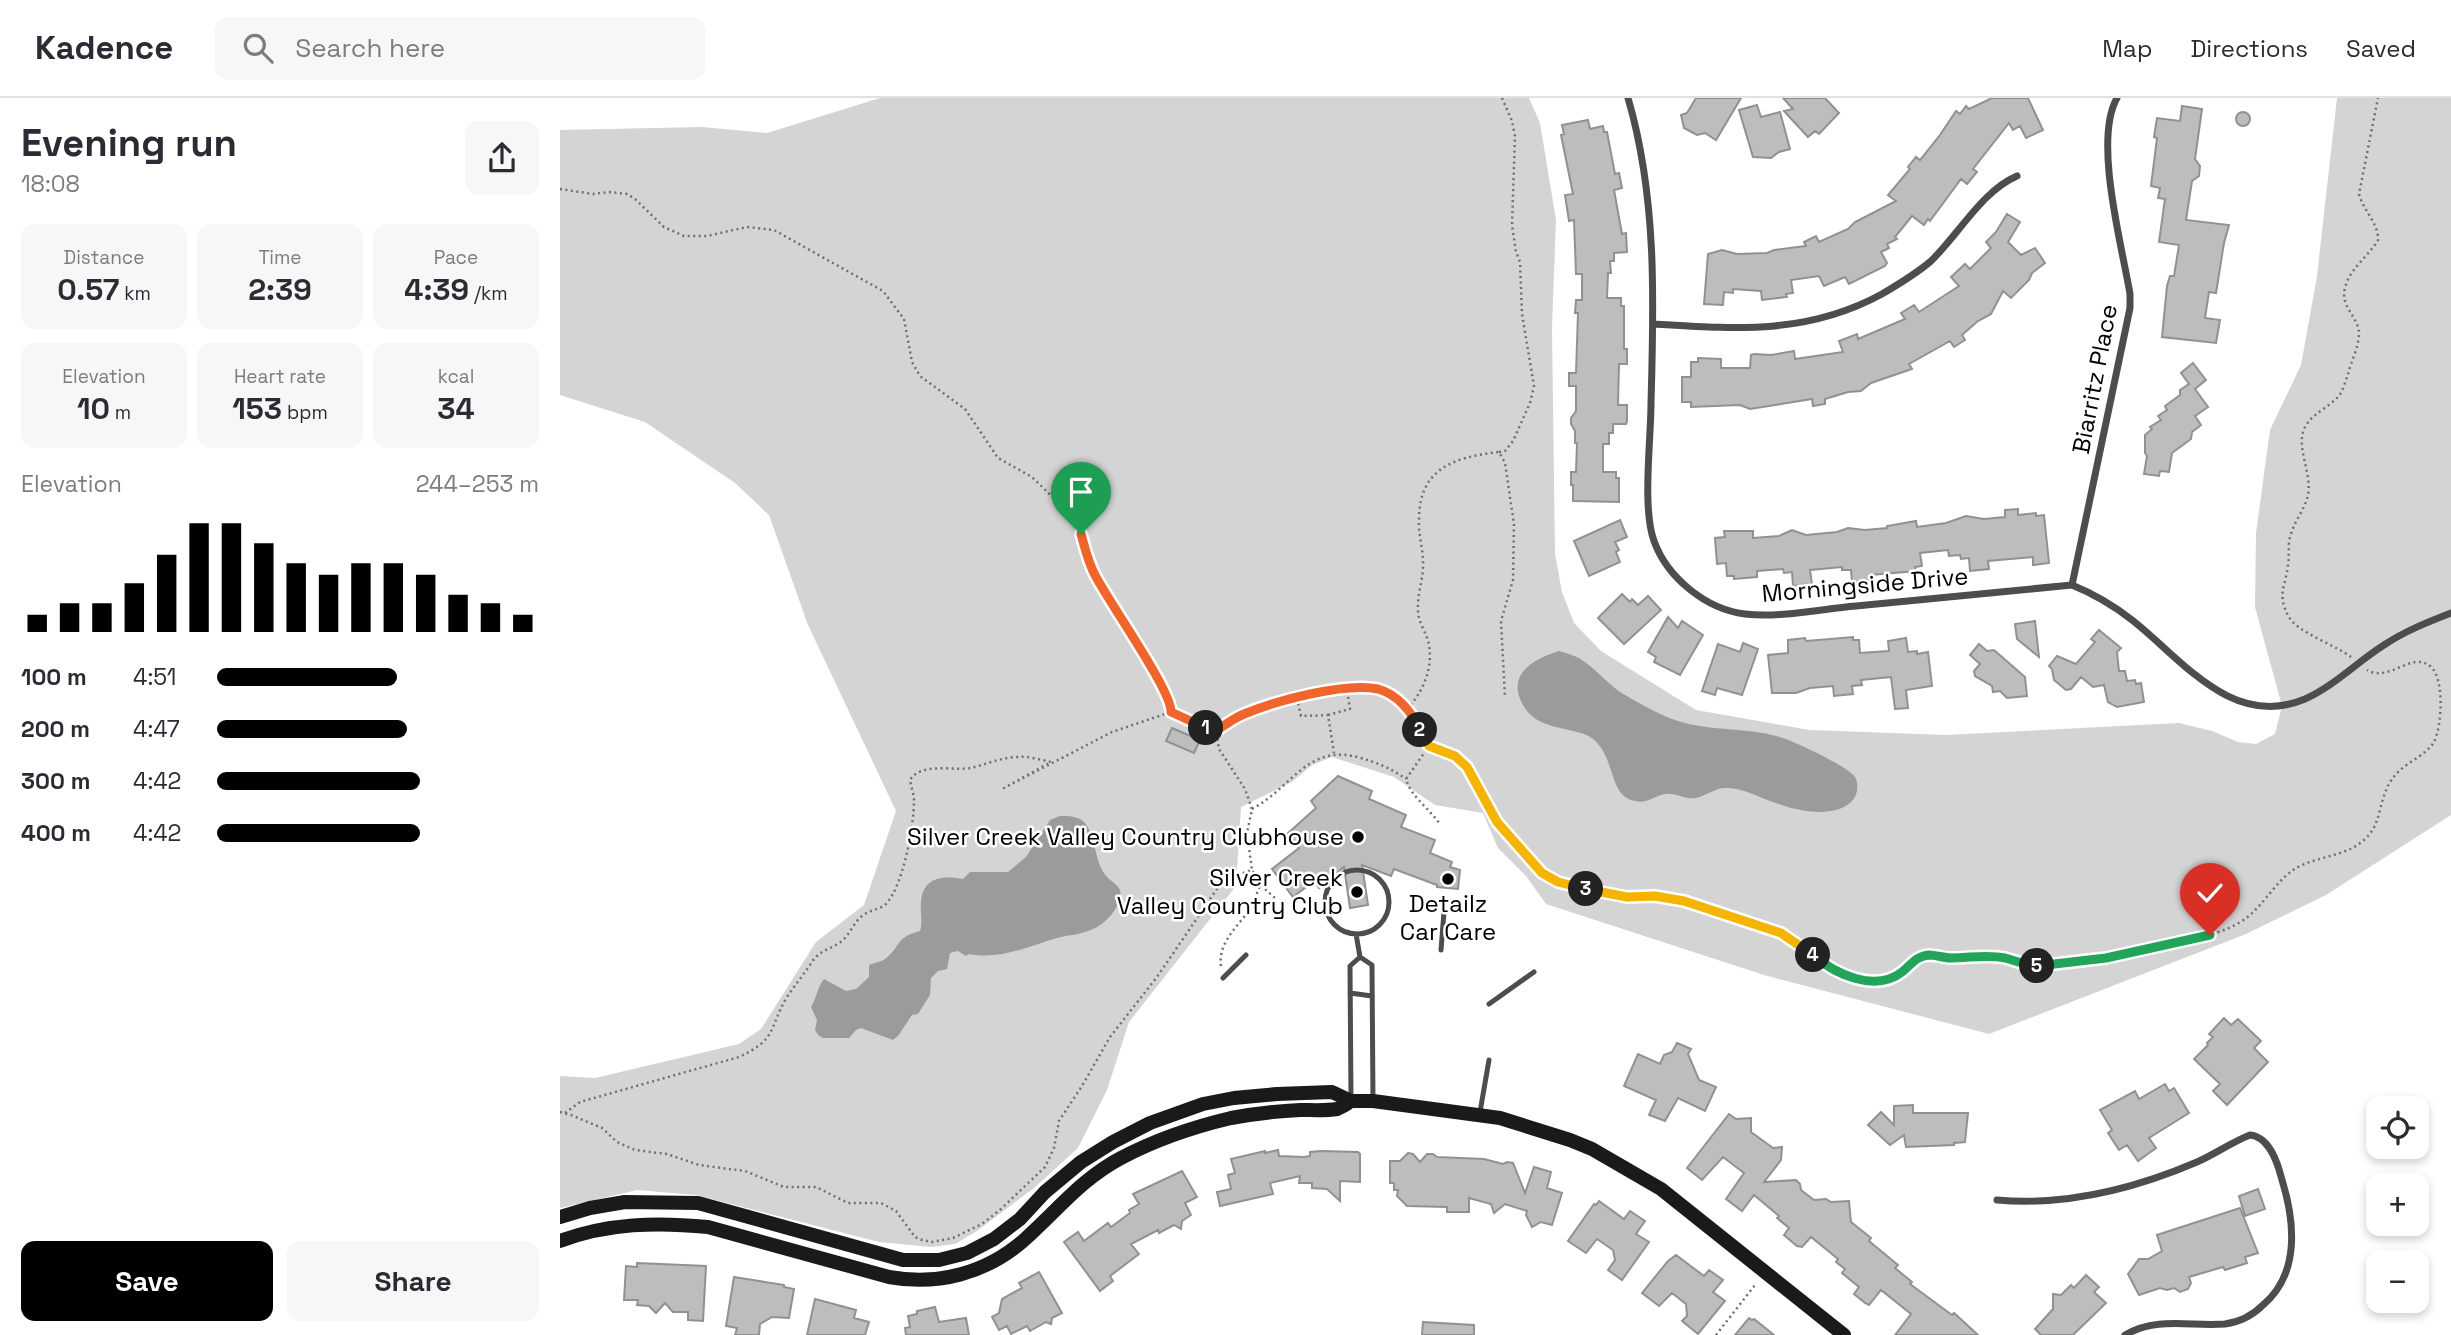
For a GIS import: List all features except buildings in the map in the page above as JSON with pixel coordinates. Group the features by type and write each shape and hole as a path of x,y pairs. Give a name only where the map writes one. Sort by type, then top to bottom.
{"street":[{"name":"Morningside Drive","path":"1628,98 1638,139 1651,229 1653,324 1648,495 1650,525 1664,562 1681,582 1699,595 1732,611 1754,615 2072,585"},
{"name":"Biarritz Place","path":"2072,585 2130,309 2130,294 2107,152 2109,115 2117,98"},
{"path":"1653,324 1773,327 1811,322 1844,312 1887,291 1918,271 1965,224 1996,187 2017,176"},
{"path":"2072,585 2109,603 2134,621 2201,681 2225,695 2266,706 2282,705 2319,693 2384,645 2418,626 2451,613"},
{"path":"560,1217 608,1204 652,1201 698,1203 894,1258 929,1262 967,1253 994,1239 1020,1219 1045,1192 1092,1155 1129,1133 1186,1110 1234,1098 1332,1092 1351,1101 1373,1101 1500,1118 1570,1140 1632,1171 1670,1196 1844,1335"},
{"path":"560,1241 601,1229 631,1224 708,1227 889,1277 928,1281 968,1272 995,1261 1033,1231 1073,1191 1121,1158 1193,1128 1233,1118 1288,1111 1337,1109 1351,1101"},
{"path":"1186,1110 1193,1128"},
{"path":"1997,1200 2056,1200 2119,1189 2196,1162 2250,1135 2256,1135 2263,1140 2279,1169 2291,1223 2291,1257 2280,1287 2258,1310 2233,1322 2144,1326 2125,1335"},
{"path":"735,1233 741,1214"},
{"path":"1020,1219 1033,1231"},
{"path":"889,1277 894,1258"}],"lane":[{"path":"1362,870 1371,873 1385,887 1388,906 1381,923 1373,929 1356,934 1340,929 1333,923 1327,915 1325,896 1335,879 1343,873 1362,870"},
{"path":"1441,950 1444,912"},
{"path":"1356,934 1360,957 1372,965 1373,1101"},
{"path":"1225,976 1246,955"},
{"path":"1351,1101 1350,966 1360,957"},
{"path":"1489,1003 1534,972"},
{"path":"1350,993 1372,996"},
{"path":"1480,1115 1489,1060"}],"path":[{"path":"1407,709 1423,687 1428,662 1429,647 1418,609 1424,576 1419,520 1422,492 1442,468 1453,461 1505,451 1513,441 1530,403 1534,386 1525,336 1520,262 1512,232 1515,136 1502,98"},
{"path":"2347,654 2293,623 2285,607 2282,586 2288,569 2288,541 2309,491 2308,469 2301,442 2304,429 2319,412 2337,398 2344,386 2359,331 2344,299 2344,291 2350,276 2378,240 2378,234 2359,194 2378,98"},
{"path":"560,189 593,194 627,194 664,227 684,236 707,236 747,227 774,230 883,291 904,319 912,362 920,376 965,409 998,457 1032,477 1070,514 1081,534 1094,573 1158,680 1169,701 1171,712"},
{"path":"1499,452 1505,463 1514,524 1513,580 1502,621 1505,697"},
{"path":"1216,731 1241,715 1297,697 1347,689 1378,690 1397,699 1407,709 1429,746 1455,756 1467,767 1474,775 1486,805 1509,838 1542,873 1558,882 1627,897 1667,898 1702,906 1718,914 1781,933 1831,969 1848,977 1880,981 1891,979 1902,973 1914,960 1928,955 1948,958 1994,957 2040,967 2106,958 2210,935 2242,921 2269,897 2286,876 2299,867 2344,853 2364,841 2374,830 2386,785 2433,744 2439,723 2442,694 2434,669 2426,663 2417,662 2386,673 2371,672"},
{"path":"1297,697 1301,716 1328,715 1350,709 1347,689"},
{"path":"565,1113 580,1102 739,1057 760,1047 768,1039 788,997 813,960 821,952 843,940 864,914 884,906 890,898 904,867 910,836 914,799 910,780 913,775 932,769 968,768 1021,756 1051,762 1004,788 1112,732 1171,712 1191,723 1216,731"},
{"path":"1328,715 1334,753"},
{"path":"1216,731 1219,749 1245,789 1252,808 1247,833 1252,870 1275,898"},
{"path":"1406,779 1429,746"},
{"path":"1252,808 1270,797 1309,764 1334,753 1350,755 1394,770 1406,779 1409,789 1431,810 1439,823"},
{"path":"560,1112 602,1128 617,1142 635,1150 667,1154 699,1165 746,1171 784,1186 816,1187 848,1203 881,1203 895,1211 915,1237 932,1242 953,1238 972,1231 993,1216 1045,1167 1054,1148 1059,1121 1110,1037 1157,977 1223,880 1252,870"},
{"path":"1225,976 1221,967 1222,950 1251,906 1261,883"},
{"path":"1716,1335 1755,1285"}],"shaded area":[{"name":"Silver Creek Valley Country Club","path":"880,98 1529,98 1540,123 1556,220 1552,327 1555,554 1562,592 1574,623 1601,651 1696,710 1810,730 1946,735 2179,723 2212,731 2238,742 2256,744 2275,734 2282,706 2255,607 2256,533 2270,430 2301,365 2317,276 2337,98 2451,98 2451,815 2326,895 2246,934 1989,1034 1764,975 1546,904 1526,876 1498,848 1483,813 1435,805 1394,777 1332,757 1312,765 1292,782 1241,807 1236,886 1129,1022 1107,1090 1078,1148 1034,1188 977,1231 955,1244 931,1247 879,1242 696,1195 637,1190 560,1208 560,1076 595,1078 739,1044 761,1029 816,942 864,905 896,811 808,625 769,515 735,483 645,422 560,395 560,130 702,127 767,133"},
{"path":"1559,651 1579,658 1620,692 1667,717 1697,726 1771,735 1812,751 1855,777 1856,796 1845,807 1826,812 1804,811 1784,806 1731,788 1718,789 1696,798 1669,794 1639,802 1626,797 1619,790 1602,749 1595,740 1537,720 1519,696 1519,679 1528,666"},
{"path":"1060,816 1077,818 1089,829 1103,871 1120,891 1120,898 1112,914 1093,929 1024,949 992,955 966,956 958,951 950,953 947,969 938,971 931,978 930,995 918,1014 912,1015 893,1040 861,1028 849,1038 823,1038 818,1035 815,1030 817,1020 811,1007 824,979 846,991 856,989 869,977 869,965 885,959 902,939 920,931 921,902 925,887 941,878 963,879 970,872 1008,872 1026,857 1050,820"}],"place":[{"name":"Silver Creek Valley Country Clubhouse","path":"1358,837"},
{"name":"Detailz Car Care","path":"1448,879"},
{"name":"Silver Creek Valley Country Club","path":"1357,892"}],"route":[{"path":"1081,534 1094,573 1158,680 1169,701 1171,712 1191,723 1216,731 1241,715 1292,698 1364,688 1388,694 1407,709 1429,746 1455,756 1467,767 1474,775 1486,805 1509,838 1542,873 1558,882 1627,897 1655,896 1702,906 1718,914 1781,933 1807,949 1831,969 1848,977 1864,980 1891,979 1902,973 1914,960 1928,955 1948,958 2006,958 2040,967 2106,958 2210,935"}]}
